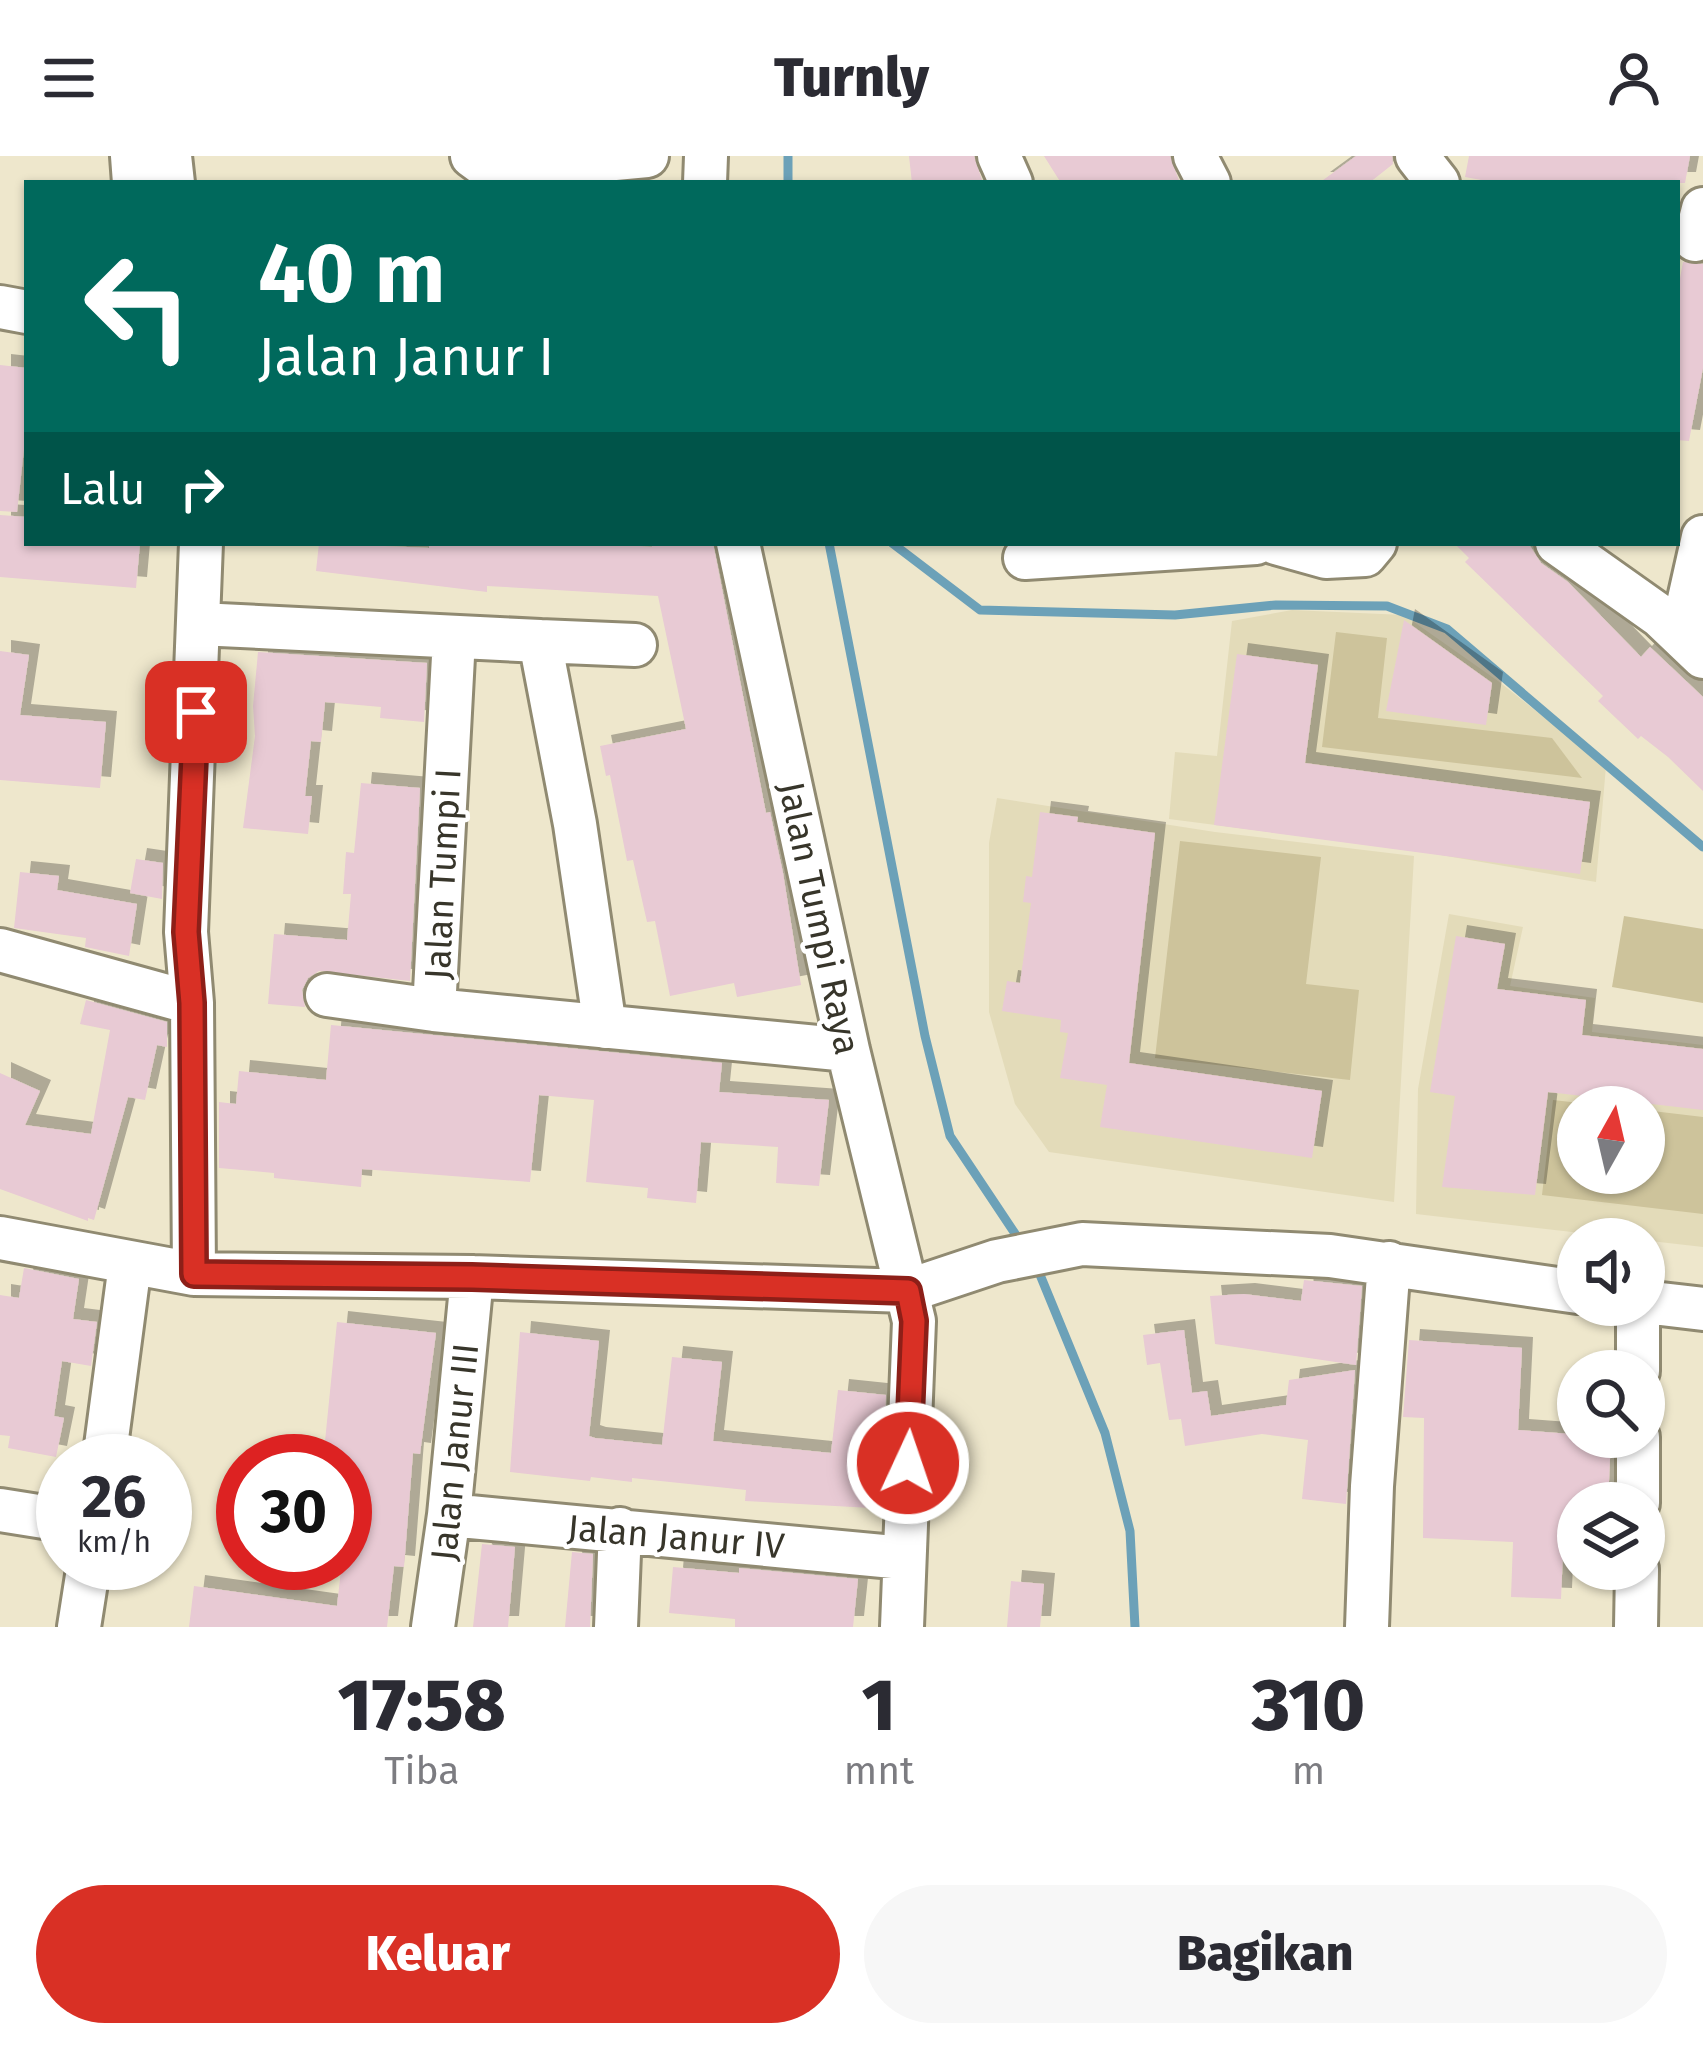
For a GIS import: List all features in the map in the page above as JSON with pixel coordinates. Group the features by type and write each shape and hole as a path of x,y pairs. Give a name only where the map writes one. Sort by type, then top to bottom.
{"street":[{"path":"472,156 487,167 518,168 647,156"},
{"path":"1692,646 1703,537"},
{"path":"194,1274 192,1003 186,932 201,546"},
{"name":"Jalan Tumpi Raya","path":"739,546 848,1050 914,1321 902,1627"},
{"path":"1025,557 1206,546"},
{"path":"1288,546 1326,556 1365,555 1373,546"},
{"path":"1561,546 1660,616 1692,646"},
{"path":"199,624 635,645"},
{"name":"Jalan Tumpi I","path":"454,638 434,1010 848,1050"},
{"path":"540,641 575,824 605,1027"},
{"path":"0,950 192,1003"},
{"path":"327,995 434,1010"},
{"path":"0,1238 194,1274 472,1277 908,1291 997,1261 1082,1244 1330,1256 1557,1289"},
{"path":"1367,1627 1389,1263"},
{"path":"108,1434 130,1264"},
{"name":"Jalan Janur III","path":"433,1627 472,1277"},
{"path":"1665,1306 1703,1310"},
{"path":"0,1510 36,1516"},
{"name":"Jalan Janur IV","path":"449,1515 904,1558"},
{"path":"616,1627 620,1529"},
{"path":"79,1627 85,1590"},
{"path":"1636,1627 1637,1590"}],"shaded area":[{"path":"1292,610 1404,615 1606,766 1596,882 1412,850 1169,819 1175,752 1217,756 1232,621"},
{"path":"1336,632 1387,638 1378,718 1552,738 1582,778 1322,747"},
{"path":"997,798 1215,832 1414,856 1394,1202 1049,1152 1015,1104 989,1012 989,843"},
{"path":"1180,841 1321,857 1306,984 1359,990 1350,1080 1155,1058"},
{"path":"1449,914 1523,927 1510,986 1595,998 1592,1032 1703,1045 1703,1247 1665,1243 1665,1218 1557,1218 1557,1230 1416,1214 1418,1089"},
{"path":"1624,916 1703,929 1703,1003 1612,987"},
{"path":"1553,1100 1557,1100 1557,1194 1665,1194 1665,1112 1703,1117 1703,1214 1542,1195"}],"building":[{"path":"909,156 974,156 982,180 912,180"},
{"path":"1044,156 1170,156 1179,180 1059,180"},
{"path":"1356,156 1392,156 1393,164 1373,180 1323,180"},
{"path":"1469,156 1690,156 1685,183 1465,177"},
{"path":"1683,262 1703,264 1703,368 1689,441 1680,440"},
{"path":"0,365 24,368 24,449 17,512 0,511"},
{"path":"0,515 24,517 24,546 140,546 136,588 0,577"},
{"path":"319,546 714,546 766,813 770,812 783,873 801,985 737,997 734,983 670,996 655,921 647,922 633,860 627,861 600,746 686,729 658,596 487,586 487,592 316,571"},
{"path":"1457,546 1530,546 1541,563 1568,582 1641,657 1650,647 1703,697 1703,791 1598,701 1603,696 1465,562 1469,558"},
{"path":"1404,620 1492,683 1486,725 1386,711"},
{"path":"0,651 29,655 20,715 106,722 100,788 0,780"},
{"path":"258,652 427,663 424,722 380,718 381,707 325,702 321,742 311,741 305,796 312,796 308,834 243,828 255,736"},
{"path":"1237,654 1318,665 1305,763 1590,802 1580,874 1214,825"},
{"path":"361,783 420,788 410,981 319,971 302,990 305,1007 268,1004 274,934 347,940 351,894 343,894 346,852 354,853"},
{"path":"1040,812 1155,833 1129,1063 1322,1091 1312,1158 1100,1127 1107,1085 1060,1078 1068,1033 1060,1032 1061,1020 1002,1011 1007,981 1020,983 1031,903 1023,902 1026,876 1032,877"},
{"path":"136,859 163,863 162,899 130,893"},
{"path":"20,872 59,876 57,890 137,904 129,956 85,947 86,938 14,928"},
{"path":"1456,936 1505,944 1497,989 1586,1000 1582,1035 1703,1049 1703,1110 1665,1106 1665,1086 1557,1086 1557,1093 1548,1092 1535,1195 1442,1187 1455,1096 1430,1092"},
{"path":"86,1000 167,1022 167,1047 157,1045 145,1100 128,1097 94,1220 88,1221 0,1189 0,1073 40,1091 25,1125 91,1134 110,1030 80,1024"},
{"path":"331,1025 722,1063 719,1092 829,1100 819,1186 776,1183 778,1147 701,1142 696,1203 647,1198 648,1188 586,1182 594,1100 539,1095 530,1182 362,1169 361,1187 219,1168 219,1102 236,1104 239,1071 326,1080"},
{"path":"24,1268 79,1279 73,1319 97,1322 91,1366 62,1361 54,1416 64,1418 61,1434 36,1434 36,1453 8,1448 10,1436 0,1435 0,1295 19,1298"},
{"path":"1304,1280 1362,1286 1356,1365 1215,1344 1210,1296 1244,1294 1301,1301"},
{"path":"337,1322 436,1333 420,1454 413,1453 404,1567 394,1566 387,1627 189,1627 194,1586 337,1606 339,1590 372,1590 372,1434 326,1434"},
{"path":"1184,1330 1192,1393 1207,1391 1211,1416 1286,1405 1289,1380 1355,1370 1346,1504 1302,1499 1308,1440 1262,1434 1185,1446 1181,1419 1169,1420 1160,1363 1147,1365 1143,1335"},
{"path":"520,1332 599,1341 589,1436 595,1438 662,1445 672,1357 722,1362 713,1441 831,1453 838,1390 886,1395 883,1455 877,1454 871,1508 745,1501 746,1490 632,1478 632,1482 591,1477 590,1481 510,1472"},
{"path":"1409,1340 1522,1348 1518,1430 1557,1433 1557,1458 1610,1458 1609,1482 1557,1482 1557,1590 1561,1590 1561,1599 1511,1597 1513,1542 1423,1538 1424,1418 1403,1417"},
{"path":"482,1544 515,1547 508,1627 473,1627"},
{"path":"572,1552 593,1554 590,1627 565,1627"},
{"path":"673,1567 858,1579 853,1627 735,1627 735,1619 669,1613"},
{"path":"1011,1581 1044,1584 1040,1627 1007,1627"}],"waterway":[{"path":"788,156 788,180"},
{"path":"830,546 925,1036 950,1136 1020,1241"},
{"path":"896,546 980,610 1175,615 1276,605 1387,606 1447,629 1703,847"},
{"path":"1036,1265 1105,1433 1130,1531 1135,1627"}],"route":[{"path":"196,712 186,932 192,1003 194,1274 472,1277 908,1291 914,1321 908,1463"}]}
